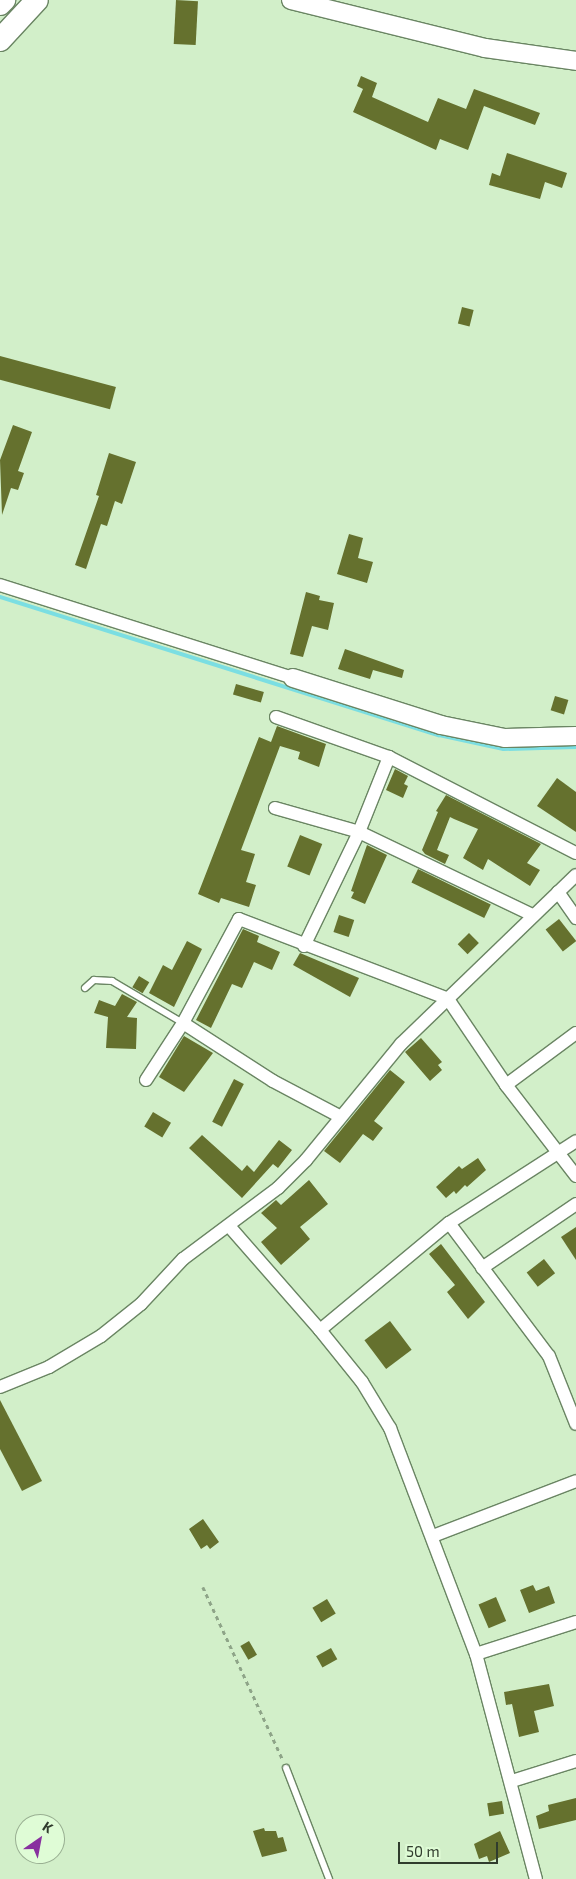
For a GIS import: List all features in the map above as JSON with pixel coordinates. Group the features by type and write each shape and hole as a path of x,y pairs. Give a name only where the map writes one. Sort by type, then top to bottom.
{"highway":[{"path":"0,4 4,0"},
{"path":"0,40 37,0"}],"street":[{"path":"291,0 475,46 576,61"},
{"path":"0,586 441,724 496,736 576,736"},
{"path":"276,717 389,757 576,853"},
{"path":"304,946 359,832 389,757"},
{"path":"275,808 359,832 532,915"},
{"path":"0,1387 49,1367 101,1336 141,1304 183,1259 229,1226 291,1176 339,1116 401,1044 532,915 576,875"},
{"path":"558,892 576,918"},
{"path":"146,1080 183,1023 239,919 304,946 448,999 506,1085 576,1176"},
{"path":"183,1023 273,1080 339,1116"},
{"path":"506,1085 576,1033"},
{"path":"320,1330 449,1223 576,1140"},
{"path":"482,1268 576,1204"},
{"path":"449,1223 549,1356 576,1424"},
{"path":"229,1226 320,1330 362,1382 390,1428 433,1536 476,1654 512,1781 536,1879"},
{"path":"433,1536 576,1481"},
{"path":"476,1654 576,1622"},
{"path":"512,1781 576,1762"}],"lane":[{"path":"85,988 94,980 112,981 183,1023"},
{"path":"286,1768 329,1879"}],"path":[{"path":"203,1587 286,1768"}],"building":[{"path":"176,0 198,1 196,45 174,44"},
{"path":"361,76 377,83 372,97 428,122 438,98 466,109 474,89 540,113 535,125 484,106 468,150 440,139 436,150 353,112 363,89 357,86"},
{"path":"507,153 567,173 562,188 545,182 540,199 489,185 492,173 500,176"},
{"path":"462,307 474,310 470,326 458,323"},
{"path":"0,356 116,387 110,409 0,380"},
{"path":"13,425 32,432 18,471 24,473 18,490 11,488 2,515 0,460"},
{"path":"109,453 136,462 122,504 115,501 107,526 101,524 86,569 75,565 99,496 96,495"},
{"path":"349,534 363,538 358,558 373,562 367,583 337,574"},
{"path":"306,592 320,596 319,600 334,603 328,630 312,626 303,657 290,654"},
{"path":"345,649 404,670 402,678 373,670 370,679 338,669"},
{"path":"236,684 264,692 261,703 233,695"},
{"path":"555,696 568,700 564,714 551,710"},
{"path":"277,726 326,744 319,767 298,759 300,752 280,746 241,850 255,854 246,882 256,885 249,907 221,898 219,903 198,894 259,737 271,742"},
{"path":"395,769 408,776 404,784 408,786 403,798 386,790"},
{"path":"557,778 576,792 576,832 537,806"},
{"path":"446,795 541,844 527,863 540,870 530,886 488,859 483,870 463,858 478,829 450,817 437,850 449,855 445,864 425,854 422,850 438,812 436,811"},
{"path":"300,835 322,844 310,876 287,867"},
{"path":"367,845 387,855 365,904 351,898 354,892 351,891"},
{"path":"418,869 491,905 484,918 411,882"},
{"path":"339,915 354,920 349,937 333,932"},
{"path":"559,919 576,941 563,952 546,929"},
{"path":"243,929 259,936 257,942 280,952 272,970 254,962 242,988 232,984 211,1028 196,1020"},
{"path":"469,933 479,943 468,954 458,944"},
{"path":"187,941 202,949 174,1007 149,993 163,965 172,970"},
{"path":"300,953 359,978 350,997 293,965"},
{"path":"139,976 149,982 143,993 132,987"},
{"path":"122,994 137,1002 127,1017 137,1018 136,1049 106,1048 108,1017 94,1013 99,1000 115,1006"},
{"path":"184,1036 213,1053 184,1092 159,1077"},
{"path":"421,1038 442,1062 438,1065 442,1070 430,1081 405,1052"},
{"path":"390,1070 405,1082 374,1121 383,1128 373,1141 363,1134 340,1163 324,1151"},
{"path":"234,1079 244,1084 222,1127 212,1122"},
{"path":"153,1112 171,1123 162,1137 144,1127"},
{"path":"202,1135 242,1171 247,1165 254,1172 279,1140 292,1150 278,1168 273,1164 242,1198 189,1148"},
{"path":"478,1158 486,1170 467,1187 465,1185 456,1194 454,1191 446,1198 436,1187 459,1166 462,1169"},
{"path":"309,1180 328,1204 300,1227 310,1239 281,1265 261,1242 277,1228 261,1213 276,1200 281,1205"},
{"path":"576,1227 576,1260 561,1237"},
{"path":"441,1244 485,1302 468,1319 447,1292 455,1285 429,1254"},
{"path":"544,1259 555,1273 538,1287 527,1273"},
{"path":"390,1321 412,1350 386,1369 364,1340"},
{"path":"0,1400 42,1481 22,1491 0,1449"},
{"path":"203,1519 219,1542 210,1549 207,1545 201,1549 189,1529"},
{"path":"533,1585 536,1591 549,1586 555,1603 529,1613 520,1590"},
{"path":"496,1597 506,1621 489,1628 479,1604"},
{"path":"327,1599 336,1614 321,1622 312,1608"},
{"path":"249,1641 257,1655 248,1660 240,1646"},
{"path":"331,1648 337,1659 322,1668 316,1656"},
{"path":"549,1684 554,1706 534,1711 539,1732 519,1737 512,1704 506,1705 504,1692"},
{"path":"576,1798 576,1820 539,1829 536,1816 549,1811 548,1805"},
{"path":"502,1801 504,1814 489,1816 487,1803"},
{"path":"264,1828 265,1831 276,1831 278,1838 283,1837 287,1851 262,1857 253,1831"},
{"path":"500,1831 510,1853 489,1862 487,1856 479,1859 474,1844"}],"waterway":[{"path":"0,597 439,735 504,749 576,747"}]}
